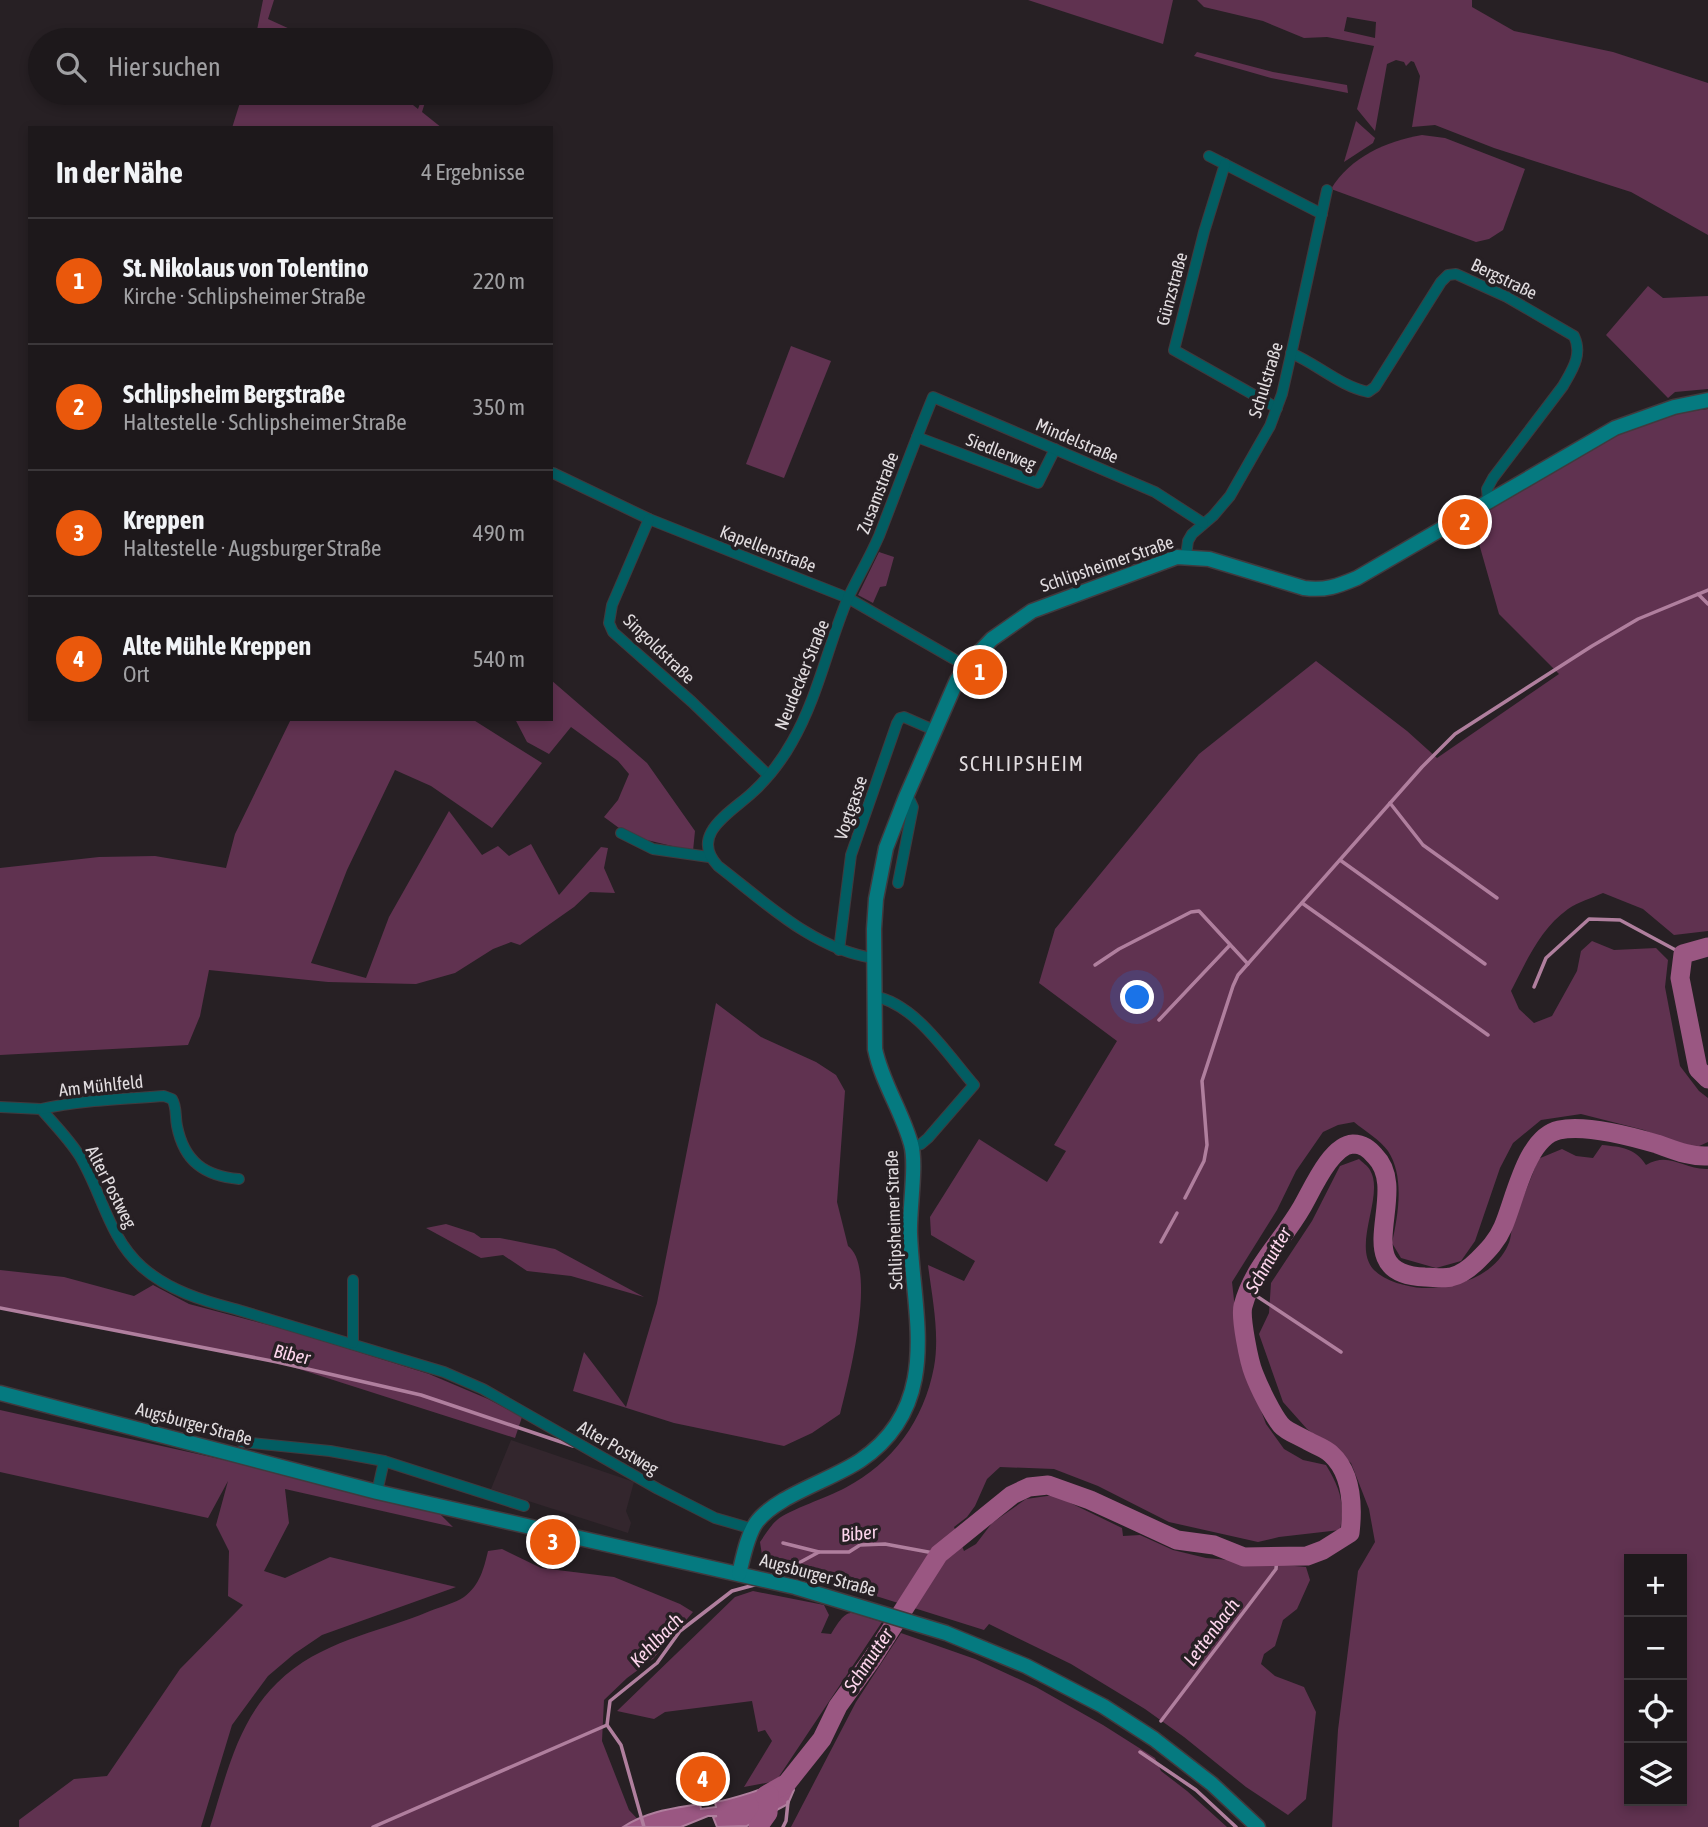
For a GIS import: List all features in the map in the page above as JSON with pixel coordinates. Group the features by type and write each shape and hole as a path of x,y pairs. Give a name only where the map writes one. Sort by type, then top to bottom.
{"street":[{"path":"1209,156 1322,214"},
{"name":"Günzstraße","path":"1225,164 1203,232 1174,350 1277,408"},
{"name":"Schulstraße","path":"1186,556 1188,541 1230,496 1270,426 1277,408 1327,190"},
{"name":"Bergstraße","path":"1291,353 1356,390 1368,392 1376,387 1441,282 1448,275 1456,274 1507,297 1574,337 1578,354 1573,369 1493,478 1487,489 1488,501"},
{"name":"Zusamstraße","path":"848,598 878,536 933,397"},
{"name":"Mindelstraße","path":"933,397 1155,492 1203,523"},
{"name":"Schlipsheimer Straße","path":"743,1575 753,1529 762,1517 774,1507 863,1459 885,1438 906,1405 916,1373 920,1344 910,1233 912,1147 878,1066 875,1049 875,909 881,871 892,830 966,666 992,639 1032,611 1167,560 1186,556 1209,559 1304,588 1335,588 1357,578 1615,428 1674,407 1708,400"},
{"name":"Siedlerweg","path":"917,437 1038,484 1055,449"},
{"name":"Kapellenstraße","path":"553,473 649,519 848,598 966,666"},
{"name":"Singoldstraße","path":"649,519 612,605 609,623 613,632 692,702 768,775"},
{"name":"Neudecker Straße","path":"709,857 709,836 716,823 753,792 792,743 812,699 848,598"},
{"name":"Vogtgasse","path":"839,950 851,855 897,723 904,717 936,731"},
{"name":"Schlipsheimer Straße","path":"898,883 914,807 907,794"},
{"path":"621,834 653,849 709,857 802,930 839,950 873,958"},
{"path":"873,996 896,1003 918,1020 974,1085 928,1139 912,1147"},
{"name":"Am Mühlfeld","path":"41,1110 66,1103 164,1096 172,1099 176,1105 176,1123 180,1139 187,1153 200,1168 218,1177 239,1179"},
{"path":"0,1107 41,1110"},
{"name":"Alter Postweg","path":"41,1110 58,1127 80,1157 118,1238 142,1268 171,1286 202,1301 235,1308 444,1371 484,1389 658,1489 715,1518 753,1529"},
{"path":"352,1280 353,1343"},
{"name":"Augsburger Straße","path":"0,1393 377,1492 795,1587 919,1624 994,1650 1057,1680 1150,1736 1212,1784 1258,1827"},
{"name":"Augsburger Straße","path":"242,1442 330,1451 384,1461 524,1506"},
{"path":"377,1492 384,1461"}],"shaded area":[{"path":"263,0 274,0 268,19 288,28 257,28"},
{"path":"1028,0 1173,0 1163,44"},
{"path":"1197,0 1472,0 1472,7 1514,31 1613,52 1708,83 1708,235 1631,192 1494,148 1435,125 1412,127 1420,76 1411,61 1406,66 1404,62 1396,60 1387,64 1375,131 1357,109 1374,46 1327,37 1304,38 1263,21 1204,7","holes":["1347,17 1376,22 1375,38 1344,31"]},
{"path":"1197,52 1273,72 1347,85 1348,93 1271,78 1194,56"},
{"path":"239,105 413,105 418,109 420,105 424,105 422,112 440,126 233,126"},
{"path":"1356,121 1375,138 1373,143 1344,162"},
{"path":"1422,135 1445,138 1525,169 1503,230 1489,239 1476,242 1331,189 1348,168 1370,152 1396,141"},
{"path":"1648,286 1663,298 1708,296 1708,389 1675,392 1668,398 1606,335"},
{"path":"791,346 831,361 784,478 746,464"},
{"path":"1708,409 1708,931 1674,935 1643,909 1603,893 1572,907 1549,926 1511,991 1519,1009 1534,1023 1552,1016 1577,971 1581,951 1592,941 1614,950 1656,948 1668,960 1665,987 1680,1066 1699,1091 1708,1098 1708,1142 1697,1147 1675,1143 1644,1130 1581,1114 1541,1120 1513,1143 1500,1168 1475,1241 1461,1261 1436,1268 1401,1258 1392,1243 1399,1196 1397,1172 1385,1147 1354,1122 1323,1132 1296,1171 1277,1210 1232,1282 1240,1354 1266,1424 1284,1449 1303,1460 1326,1465 1340,1496 1340,1530 1258,1542 1169,1522 1098,1486 1054,1469 1000,1467 987,1479 967,1517 954,1527 964,1551 976,1544 992,1523 1026,1499 1054,1495 1122,1528 1123,1536 1140,1535 1173,1550 1206,1558 1306,1567 1310,1580 1297,1609 1283,1620 1275,1646 1264,1654 1261,1664 1275,1676 1304,1687 1316,1712 1306,1799 1288,1815 1246,1787 1145,1709 1071,1664 989,1624 984,1630 825,1580 762,1555 760,1542 777,1520 845,1488 878,1466 904,1438 923,1405 936,1354 935,1316 928,1265 964,1281 975,1261 931,1235 930,1217 979,1139 1047,1182 1066,1151 1054,1145 1117,1041 1039,983 1055,929 1199,754 1316,661 1407,731 1437,758 1559,674 1499,614 1474,526 1483,514 1562,465 1618,435 1677,414"},
{"path":"879,552 894,557 886,586 880,587 873,603 858,595"},
{"path":"553,682 647,763 695,831 693,851 630,836 604,817 618,800 629,774 618,761 571,727 549,754 527,742 516,721 553,721"},
{"path":"290,721 475,721 542,763 492,828 431,786 395,770 347,870 311,963 366,978 389,917 449,811 482,855 498,846 509,856 531,844 559,895 601,847 608,848 604,868 615,893 590,892 574,907 520,945 511,942 493,949 455,973 416,984 328,982 209,970 200,1016 188,1045 0,1055 0,868 99,857 155,856 226,868 235,834"},
{"path":"716,1003 761,1037 816,1062 836,1075 845,1091 837,1202 848,1246 857,1258 861,1277 861,1300 854,1353 840,1414 812,1433 784,1446 674,1423 573,1391 584,1352 626,1407 657,1303"},
{"path":"1602,1145 1627,1149 1646,1165 1670,1160 1708,1169 1708,1827 1332,1827 1338,1730 1358,1571 1375,1542 1369,1509 1351,1463 1307,1429 1283,1402 1259,1334 1269,1313 1271,1283 1312,1221 1340,1166 1359,1159 1369,1169 1374,1180 1366,1246 1367,1259 1373,1269 1383,1277 1403,1285 1434,1288 1472,1279 1502,1256 1538,1159 1562,1149 1576,1156 1593,1158"},
{"path":"446,1224 481,1238 500,1238 555,1249 644,1297 571,1276 527,1271 503,1255 481,1258 426,1228"},
{"path":"0,1270 64,1277 134,1296 153,1285 189,1304 291,1331 429,1374 522,1417 515,1438 277,1362 0,1308"},
{"path":"0,1410 314,1480 439,1513 453,1527 285,1489 289,1523 264,1571 285,1578 330,1557 456,1587 322,1635 268,1676 232,1725 201,1827 19,1827 19,1820 74,1779 107,1776 180,1669 243,1605 228,1596 229,1551 216,1525 228,1481 208,1518 0,1472"},
{"path":"511,1440 634,1482 626,1511 631,1523 628,1533 491,1489"},
{"path":"502,1549 541,1568 614,1577 693,1612 653,1659 627,1678 604,1700 602,1741 629,1810 645,1827 210,1827 242,1733 263,1698 277,1683 330,1647 464,1597 478,1582 488,1551"},
{"path":"753,1591 824,1605 829,1615 821,1633 831,1634 842,1618 851,1613 882,1622 776,1781 744,1787 772,1741 765,1730 758,1732 752,1701 665,1712 654,1719 617,1711 735,1597"},
{"path":"901,1633 975,1659 1036,1687 1103,1725 1155,1758 1161,1771 1227,1827 791,1827 856,1702"},
{"path":"782,1780 792,1785 794,1790 788,1804 747,1826 717,1827 713,1817 717,1816 708,1816 681,1827 623,1827 641,1817 669,1809 700,1804 701,1809 716,1807 715,1802 750,1793"}],"waterway":[{"path":"1185,1198 1204,1161 1207,1145 1202,1081 1238,975 1422,767 1455,734 1638,619 1708,590"},
{"path":"1698,594 1708,604"},
{"path":"1390,803 1423,845 1497,898"},
{"path":"1340,860 1485,964"},
{"path":"1302,903 1488,1035"},
{"path":"1095,965 1119,949 1191,912 1199,911 1248,964"},
{"path":"1534,987 1546,958 1589,919 1620,920 1683,954"},
{"path":"1159,1020 1230,945"},
{"name":"Schmutter","path":"1708,947 1683,954 1680,978 1698,1069 1708,1079"},
{"name":"Schmutter","path":"766,1795 787,1783 822,1739 838,1706 872,1659 939,1554 1012,1495 1029,1487 1048,1485 1090,1500 1177,1540 1214,1545 1244,1557 1307,1556 1323,1550 1350,1533 1350,1491 1343,1471 1329,1452 1287,1430 1277,1420 1252,1368 1242,1312 1248,1291 1261,1266 1294,1220 1323,1170 1345,1146 1353,1144 1366,1147 1384,1172 1387,1190 1383,1247 1388,1262 1401,1272 1442,1278 1455,1276 1466,1270 1495,1241 1503,1227 1523,1171 1538,1144 1548,1135 1559,1130 1595,1130 1688,1154 1708,1156"},
{"path":"1161,1242 1177,1213"},
{"path":"1249,1291 1341,1352"},
{"name":"Biber","path":"0,1308 277,1362 421,1395 573,1446"},
{"name":"Biber","path":"783,1543 819,1552 849,1552 860,1545 885,1544 939,1554"},
{"name":"Kehlbach","path":"771,1578 819,1552"},
{"name":"Lettenbach","path":"1161,1721 1276,1569 1277,1557"},
{"name":"Kehlbach","path":"373,1827 607,1725 610,1701 657,1663 680,1631 732,1591 758,1584"},
{"name":"Kehlbach","path":"607,1725 621,1745 644,1827"},
{"name":"Lettenbach","path":"1140,1752 1196,1790 1236,1827"},
{"name":"Schmutter","path":"758,1827 768,1813 769,1794 765,1796"},
{"path":"783,1827 788,1802"}],"place":[{"name":"Schlipsheim Bergstraße","path":"1465,522"},
{"name":"St. Nikolaus von Tolentino","path":"980,672"},
{"name":"Kreppen","path":"553,1542"},
{"name":"Alte Mühle Kreppen","path":"703,1779"}],"district":[{"name":"SCHLIPSHEIM","path":"1022,764"}]}
